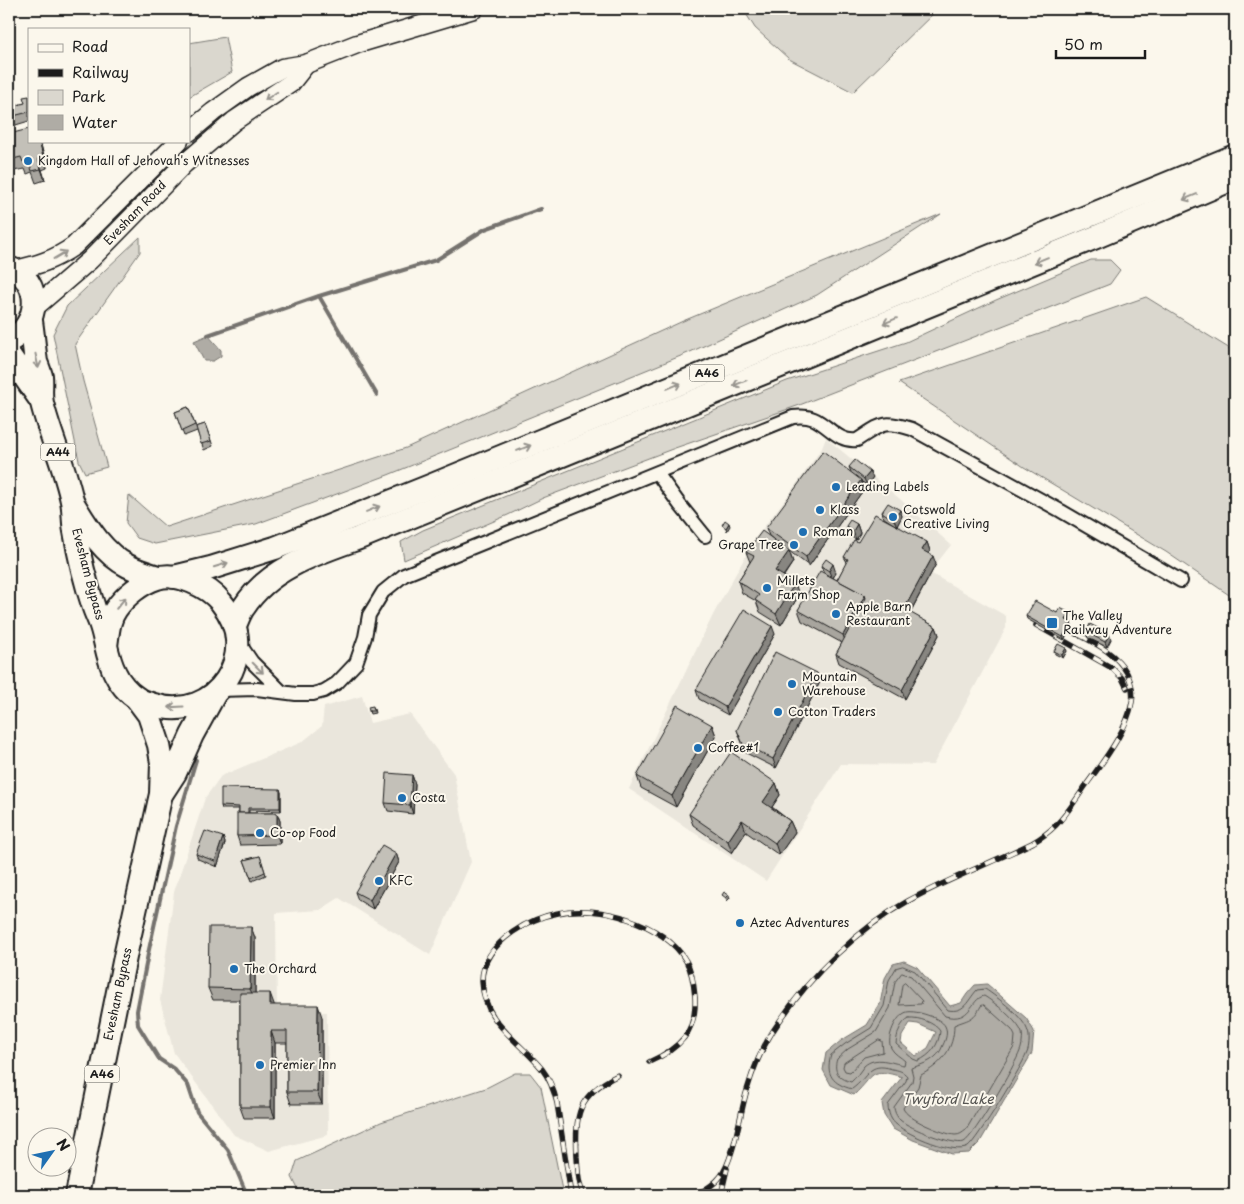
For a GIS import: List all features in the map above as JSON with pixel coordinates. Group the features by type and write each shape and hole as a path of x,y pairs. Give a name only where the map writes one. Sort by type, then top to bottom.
{"highway":[{"name":"A46","path":"166,577 211,568 276,548 1235,156"},
{"name":"A46","path":"237,634 244,607 261,587 277,574 304,559 1087,241 1235,178"},
{"name":"Evesham Bypass","path":"12,269 24,278 31,289 36,361 41,377 42,401 73,503 85,523 113,556 128,566 166,577"},
{"path":"9,341 17,337 24,330 33,314"},
{"name":"Evesham Bypass","path":"9,355 42,401"},
{"name":"Evesham Bypass","path":"73,503 74,530 106,646"},
{"path":"166,577 199,584 214,594 226,607 237,634 236,661 224,683 216,692 193,705 178,708 163,707 137,699 116,675 106,646 109,625 115,610 127,596 142,585 166,577"},
{"path":"94,608 98,672 113,695 137,719 145,732 149,745 152,761 152,778 148,808 154,826"},
{"name":"Evesham Bypass","path":"161,794 175,773 192,735 216,692"},
{"name":"Evesham Bypass","path":"77,1195 161,794 162,763 159,745 148,715 137,699"}],"main road":[{"name":"Evesham Road","path":"190,131 248,87 282,68 306,64 357,44 474,9"},
{"name":"Evesham Road","path":"33,314 90,260 184,164 234,121 291,83 306,64"},
{"name":"Evesham Road","path":"12,269 38,265 57,258 74,246 178,142"}],"street":[{"path":"216,692 239,689 312,694 324,691 336,683 356,663 365,637 369,615 383,592 404,575 793,416 814,419 836,434 852,441 857,440 882,424 897,424 927,436 1181,581"},
{"path":"657,473 705,536"},
{"path":"237,634 252,662 281,691"}],"shaded area":[{"path":"826,438 900,499 951,545 936,564 932,574 1006,616 1006,628 933,765 841,764 766,881 629,789 713,615 756,537 822,448"},
{"path":"362,696 370,723 410,714 454,774 471,862 430,955 339,898 320,910 276,913 277,1012 327,1012 328,1135 269,1151 234,1135 174,1053 160,1000 174,892 205,798 221,776 302,742 322,726 324,707"}],"green space":[{"path":"743,9 938,9 853,92 789,59 755,28"},
{"path":"225,37 232,72 190,96 190,43"},
{"path":"941,214 817,295 688,353 388,475 256,524 155,544 137,538 126,523 129,495 166,527 406,448 683,321"},
{"path":"140,237 140,252 75,344 83,381 107,467 85,473 79,461 53,334 67,306"},
{"path":"1091,260 1110,260 1120,270 1110,284 797,406 675,448 543,498 404,560 401,542 423,530 787,381 906,342 996,300"},
{"path":"1146,297 1235,352 1235,599 1166,552 1024,467 899,383"},
{"path":"515,1073 530,1073 541,1087 563,1195 301,1195 292,1177 297,1161 381,1122 486,1088"}],"water":[{"path":"208,335 221,350 221,356 213,361 204,361 194,341"},
{"name":"Twyford Lake","path":"904,961 917,967 950,1006 961,1003 975,985 987,984 1026,1018 1034,1031 1032,1053 980,1142 969,1153 952,1154 913,1140 893,1129 884,1115 882,1103 902,1077 884,1073 874,1074 854,1095 831,1085 823,1070 826,1053 842,1040 867,1025 880,1004 885,978 893,964","holes":["910,1023 918,1024 936,1032 928,1048 916,1056 901,1043 902,1036"]}],"building":[{"path":"9,90 13,106 25,103 23,97 28,96 28,112 9,117"},
{"path":"28,129 28,142 39,142 43,157 38,158 41,169 32,171 29,161 23,162 21,157 9,160 9,134"},
{"path":"188,407 195,425 182,431 175,412"},
{"path":"205,424 211,441 201,444 196,427"},
{"path":"823,451 861,480 806,557 766,528"},
{"path":"855,460 870,472 864,479 849,467"},
{"path":"888,503 900,510 894,520 882,512"},
{"path":"875,514 927,542 922,550 933,556 904,609 936,627 902,690 836,654 866,598 865,595 837,580 848,559 844,557 854,540 858,542"},
{"path":"725,520 729,523 726,528 722,525"},
{"path":"850,520 857,524 853,531 846,526"},
{"name":"Millets Farm Shop","path":"762,531 789,551 775,571 795,583 776,614 755,600 759,595 738,581 754,556 746,552"},
{"path":"826,559 833,564 829,571 821,566"},
{"name":"Apple Barn Restaurant","path":"820,571 865,595 843,635 798,610"},
{"path":"1035,601 1057,613 1060,608 1070,613 1066,620 1071,622 1063,637 1026,616"},
{"path":"744,609 772,626 725,707 696,690"},
{"path":"1090,624 1109,634 1105,642 1086,632"},
{"path":"1058,644 1066,648 1062,655 1054,651"},
{"path":"775,652 817,673 773,759 743,744 737,730"},
{"path":"677,705 712,725 672,796 637,776"},
{"path":"373,706 374,711 369,711 368,707"},
{"path":"731,752 776,783 763,802 790,821 775,843 742,820 728,841 689,814"},
{"name":"Costa","path":"387,773 412,775 410,805 385,803"},
{"path":"221,788 280,789 280,808 248,808 248,813 239,813 239,807 221,806"},
{"path":"237,813 277,813 277,835 237,836"},
{"path":"205,831 223,837 215,861 196,854"},
{"path":"382,845 396,853 370,900 355,892"},
{"path":"260,856 265,872 251,878 244,860"},
{"path":"724,892 729,895 726,898 722,895"},
{"name":"The Orchard","path":"209,927 251,927 250,989 208,988"},
{"name":"Premier Inn","path":"240,993 270,993 270,1005 318,1005 317,1092 287,1092 287,1031 271,1031 271,1107 240,1107"}],"waterway":[{"path":"208,335 319,296 436,260 485,229 541,209"},
{"path":"319,296 377,395"},
{"path":"196,760 176,826 137,1011 138,1025 159,1059 174,1069 188,1085 197,1112 228,1150 247,1195"}],"railway":[{"path":"1036,625 1112,668 1122,678 1127,688"},
{"path":"696,1195 715,1182 725,1169 733,1148 747,1090 760,1055 779,1022 805,987 837,954 890,912 923,893 1032,843 1045,835 1064,816 1105,758 1125,725 1133,698 1131,683 1127,673 1116,659 1102,647 1070,630"},
{"path":"571,1195 557,1103 551,1085 542,1069 504,1030 489,1009 484,996 482,981 487,959 496,947 518,929 540,918 558,913 592,911 611,914 629,919 663,936 676,948 688,965 693,983 695,1009 693,1020 684,1038 669,1051 649,1062"},
{"path":"584,1195 579,1182 578,1117 586,1098 594,1090 618,1075"},
{"path":"721,1195 727,1169"}],"place":[{"name":"Kingdom Hall of Jehovah's Witnesses","path":"28,161"},
{"name":"Leading Labels","path":"836,487"},
{"name":"Klass","path":"820,510"},
{"name":"Cotswold Creative Living","path":"893,517"},
{"name":"Roman","path":"803,532"},
{"name":"Grape Tree","path":"794,545"},
{"name":"Millets Farm Shop","path":"767,588"},
{"name":"Apple Barn Restaurant","path":"836,614"},
{"name":"The Valley Railway Adventure","path":"1052,623"},
{"name":"Mountain Warehouse","path":"792,684"},
{"name":"Cotton Traders","path":"778,712"},
{"name":"Coffee#1","path":"698,748"},
{"name":"Costa","path":"402,798"},
{"name":"Co-op Food","path":"260,833"},
{"name":"KFC","path":"379,881"},
{"name":"Aztec Adventures","path":"740,923"},
{"name":"The Orchard","path":"234,969"},
{"name":"Premier Inn","path":"260,1065"}]}
